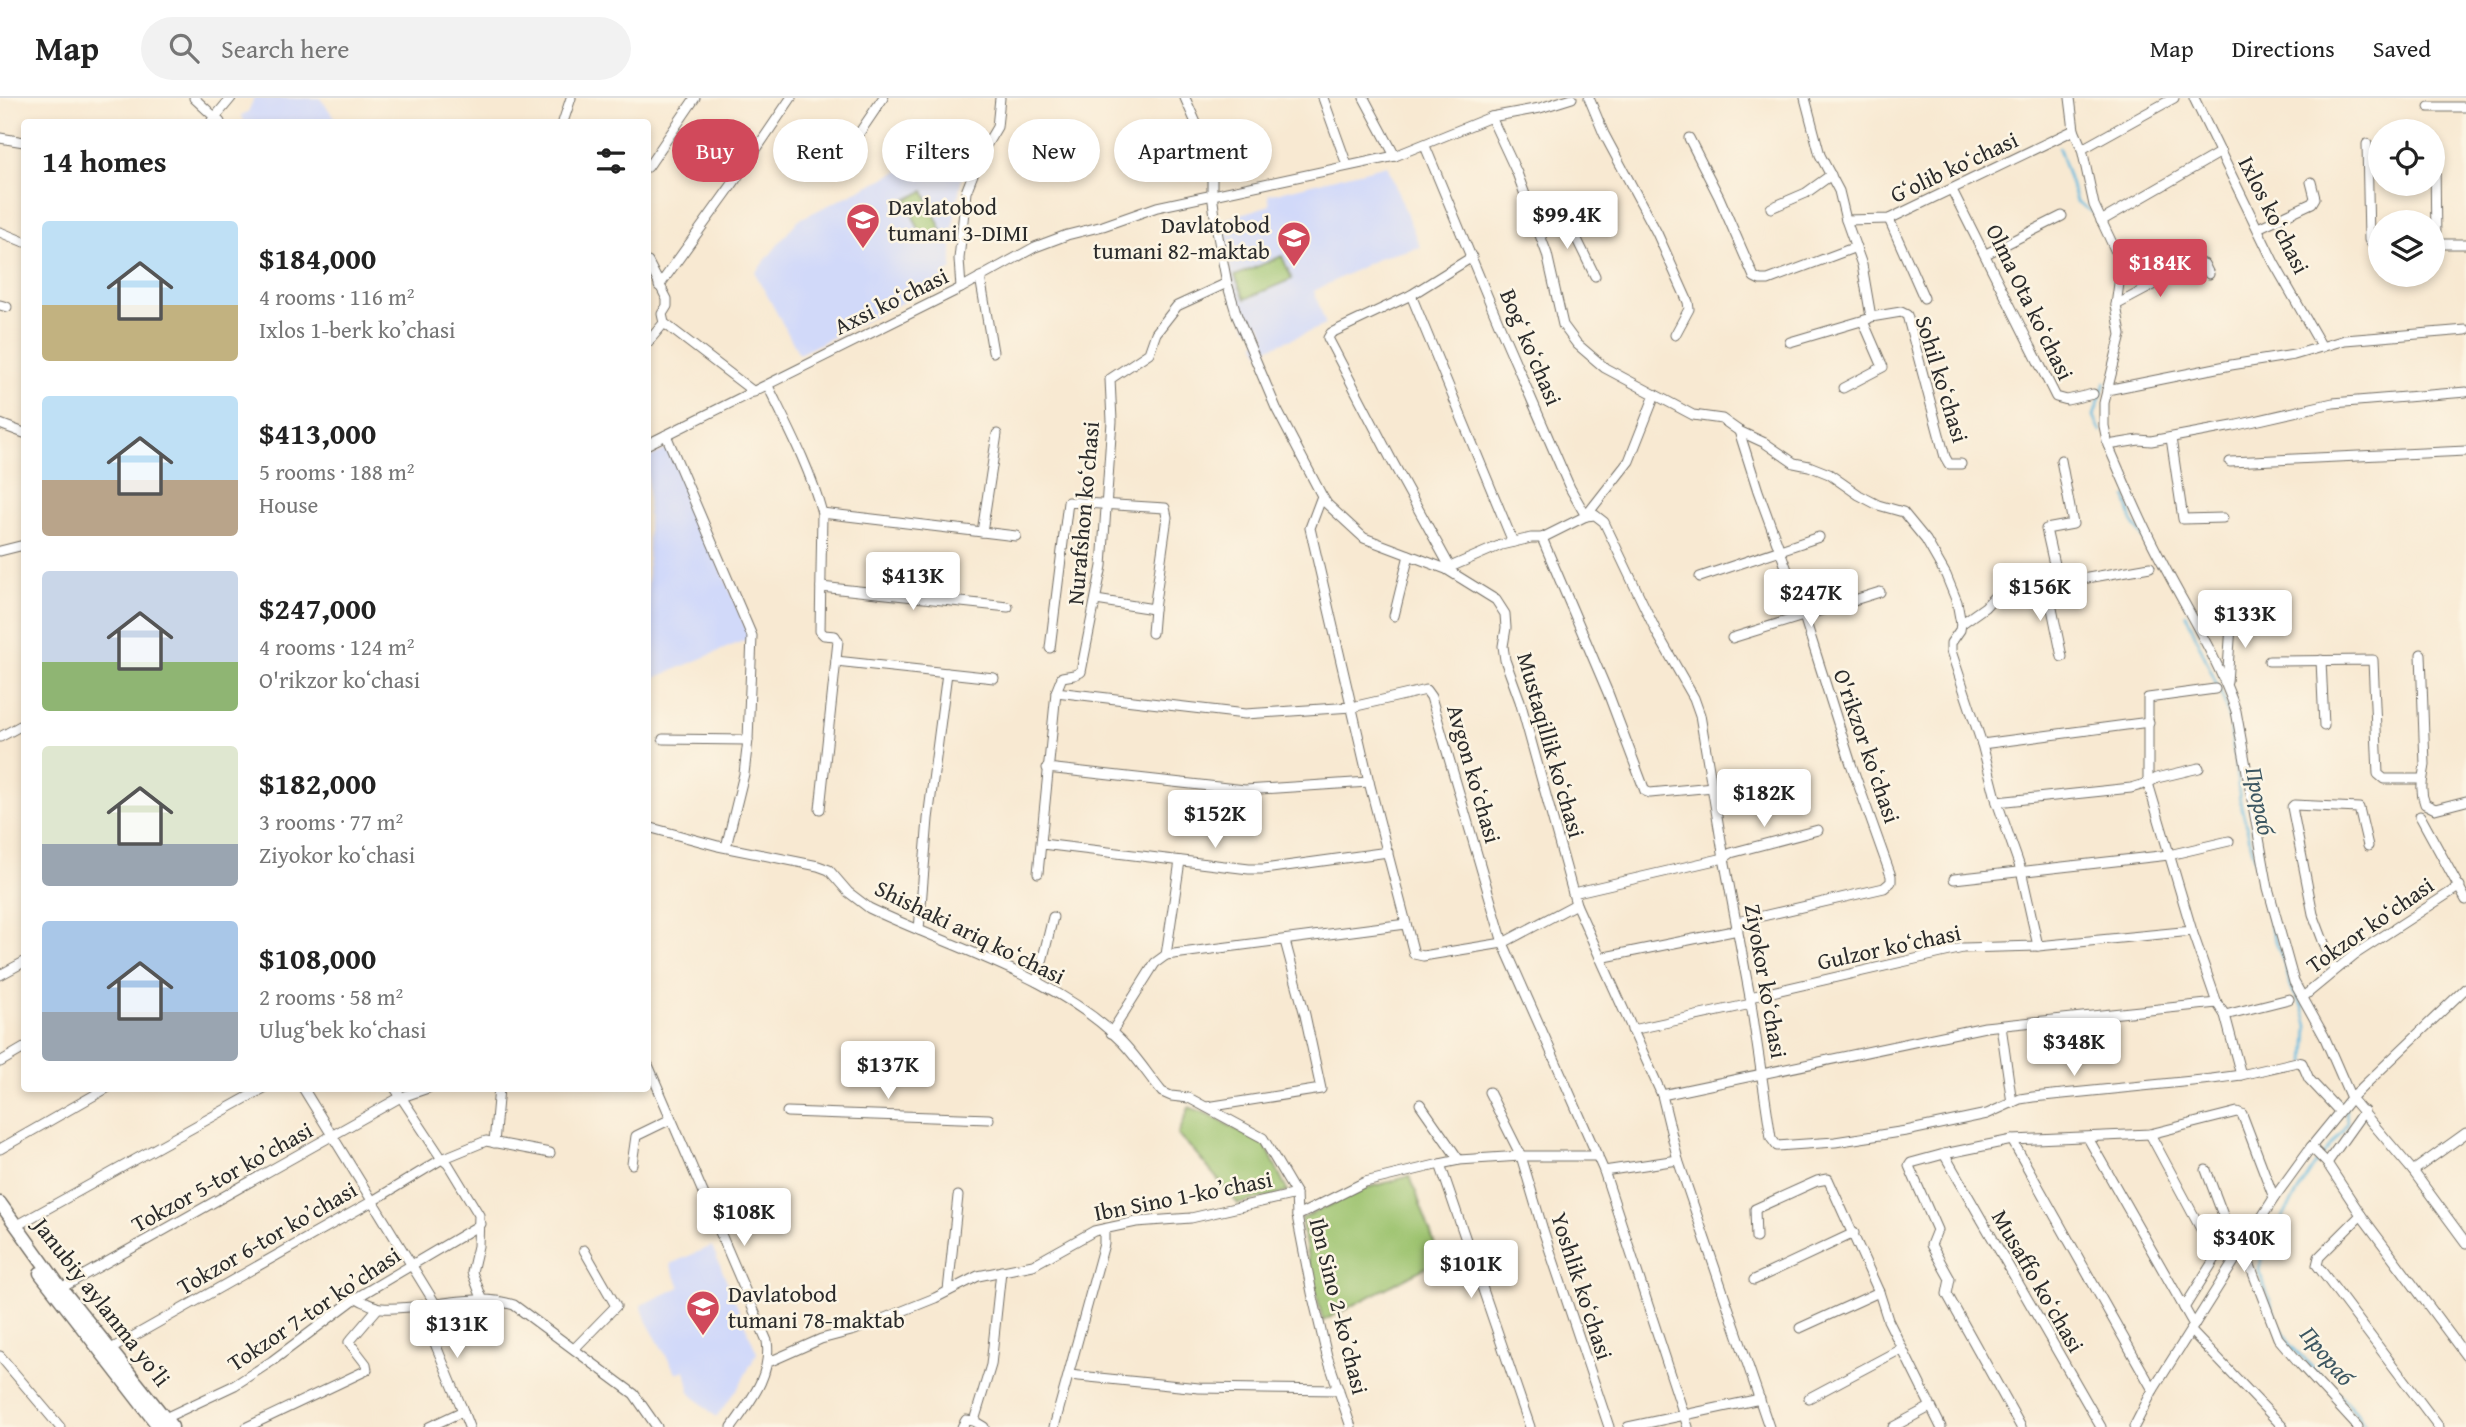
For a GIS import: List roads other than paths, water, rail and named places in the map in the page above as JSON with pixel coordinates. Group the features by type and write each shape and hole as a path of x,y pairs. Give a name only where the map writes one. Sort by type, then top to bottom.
{"highway":[{"name":"Janubiy aylanma yoʻli","path":"0,1203 165,1424"},
{"name":"Janubiy aylanma yoʻli","path":"0,1215 60,1300 165,1424"}],"street":[{"path":"194,98 214,119"},
{"path":"217,119 231,98"},
{"path":"564,119 571,98"},
{"path":"651,163 695,98"},
{"path":"754,392 664,323 662,314 667,306 667,299 654,282 734,182 791,98"},
{"path":"868,120 883,98"},
{"path":"961,288 960,259 966,192 981,154 999,120 1000,98"},
{"name":"Mustaqillik koʻchasi","path":"1185,98 1212,159 1212,194 1227,283 1237,316 1276,408 1322,496 1327,504 1364,538 1448,568 1496,600 1505,614 1505,660 1520,701 1576,904 1662,1095 1678,1160"},
{"path":"1323,98 1347,165"},
{"path":"1364,98 1395,156"},
{"name":"Axsi koʻchasi","path":"651,442 961,288 1035,247 1067,235 1103,226 1157,207 1395,156 1491,117 1572,98"},
{"path":"1589,98 1604,134 1657,233 1688,302 1689,309 1685,320 1675,335"},
{"path":"1805,98 1821,155 1839,191 1856,247 1867,319 1883,367 1843,388"},
{"path":"2070,98 2074,130 2082,149 2094,205 2118,256 2121,270 2116,306 2121,335 2104,403 2104,426 2108,445 2162,564 2227,684 2236,711 2268,888 2294,982 2324,1035 2351,1098 2462,1231 2466,1243"},
{"path":"2082,149 2174,98"},
{"name":"Ixlos koʻchasi","path":"2194,98 2274,262 2322,347"},
{"path":"2429,107 2466,107"},
{"path":"1491,117 1517,173 1537,229 1556,287 1563,325 1577,344 1605,368 1693,415 1722,419 1794,463 1829,474 1858,495 1878,505 1903,512 1926,540 1946,575 1957,602 1961,624 1951,643 1951,651 1982,744 1997,802 2021,870 2038,946"},
{"name":"Gʻolib koʻchasi","path":"1846,220 1889,219 2074,130"},
{"path":"0,138 21,142"},
{"path":"1689,138 1719,197 1754,277 1760,281 1856,247"},
{"path":"2367,144 2368,210"},
{"name":"Bogʻ koʻchasi","path":"1425,146 1559,463 1586,516"},
{"path":"2101,221 2221,152"},
{"path":"1771,208 1806,193 1831,175"},
{"path":"2258,228 2314,201 2312,182"},
{"name":"Olma Ota koʻchasi","path":"1952,190 2056,397 2067,400 2093,394"},
{"path":"1986,254 2062,216"},
{"path":"1537,229 1567,219 1595,276"},
{"path":"1889,219 1924,298"},
{"path":"0,232 21,241"},
{"path":"2445,244 2466,244"},
{"path":"1472,257 1411,295 1331,333 1329,343 1448,568 1501,545 1542,538 1586,516 1629,461 1655,395"},
{"path":"2116,306 2197,262 2204,264 2209,274"},
{"path":"980,277 993,352"},
{"name":"Nurafshon koʻchasi","path":"1056,692 1062,677 1081,671 1096,600 1108,504 1112,421 1110,379 1149,354 1156,333 1177,306 1227,283"},
{"path":"1411,295 1513,542"},
{"name":"Sohil koʻchasi","path":"1867,319 1900,312 1907,316 1945,457 1950,464 1961,464"},
{"path":"1790,342 1867,319"},
{"path":"651,338 664,323"},
{"path":"2107,390 2294,355 2345,340 2466,330"},
{"path":"768,386 803,457 822,513 820,634 837,638 820,809"},
{"path":"2108,445 2171,438 2333,403 2466,392"},
{"path":"0,424 21,432"},
{"name":"O'rikzor koʻchasi","path":"1737,926 1884,888 1891,882 1804,616 1739,431"},
{"path":"982,532 997,434"},
{"path":"666,435 752,636 744,774 726,847"},
{"path":"2171,438 2183,519 2223,518"},
{"path":"2230,462 2466,452"},
{"path":"2061,460 2073,524 2046,529 2062,657"},
{"path":"1322,496 1310,528 1414,954 1423,956 1503,943 1576,904"},
{"path":"1050,648 1066,505 1071,501 1167,511 1152,633"},
{"path":"822,513 1016,536"},
{"name":"Ziyokor koʻchasi","path":"1586,516 1595,515 1604,522 1657,633 1694,698 1700,715 1762,1074 2001,1026 2217,1003"},
{"path":"1700,577 1819,537"},
{"path":"1542,538 1608,693 1645,791 1650,793 1713,787"},
{"path":"0,551 21,546"},
{"path":"1394,616 1409,555"},
{"path":"1961,624 1985,607 1997,594 2150,567"},
{"path":"821,587 1008,607"},
{"path":"1732,638 1880,592"},
{"path":"1096,600 1154,610"},
{"path":"2227,684 2232,612 2234,608 2252,606"},
{"path":"2421,654 2425,765 2421,779 2422,796 2429,807 2435,809 2466,801"},
{"path":"2321,660 2324,726"},
{"path":"2269,661 2374,660 2378,774 2384,779 2421,779"},
{"path":"836,661 994,678"},
{"path":"919,930 928,819 947,673"},
{"path":"2215,689 2148,698 2148,783 2192,931 2217,1003 2225,1015 2241,1075"},
{"name":"Avgon koʻchasi","path":"1056,692 1245,714 1352,707 1426,691 1431,697 1503,943 1604,1171"},
{"path":"1038,873 1056,692"},
{"path":"1982,744 2149,722"},
{"path":"0,737 21,726"},
{"path":"663,739 748,740"},
{"path":"1047,768 1245,790 1370,782"},
{"path":"1997,802 2131,788 2157,778 2199,768"},
{"path":"2334,970 2313,914 2292,807 2359,808 2368,846"},
{"name":"Tokzor koʻchasi","path":"2420,816 2466,900"},
{"name":"Shishaki ariq koʻchasi","path":"651,828 678,837 829,870 848,892 869,908 1037,982 1074,1004 1121,1041 1162,1092 1189,1098 1263,1138 1296,1194"},
{"path":"1573,893 1724,858 1731,853 1818,830"},
{"path":"1954,879 2169,855 2229,841"},
{"path":"1042,844 1264,869 1388,852"},
{"path":"1166,956 1180,861"},
{"name":"Tokzor koʻchasi","path":"2303,997 2334,970 2460,886"},
{"path":"1037,982 1053,917"},
{"path":"1111,1033 1155,963 1166,956 1406,924"},
{"path":"1600,958 1737,926"},
{"name":"Gulzor koʻchasi","path":"1632,1030 1963,948 2038,946 2192,931"},
{"path":"1207,1107 1321,1089 1285,941"},
{"path":"0,975 21,964"},
{"path":"2134,1427 2153,1390 2274,1198 2311,1147 2351,1098 2466,988"},
{"path":"2225,1015 2290,999"},
{"path":"2001,1026 2012,1103"},
{"path":"0,1062 21,1050"},
{"path":"1662,1095 1762,1074 1771,1138 1777,1146 1835,1142 1906,1131 1987,1114 2033,1097 2241,1075 2290,1063 2302,1063 2309,1079 2339,1111"},
{"path":"651,1072 767,1341 769,1362 759,1385 732,1427"},
{"path":"0,1149 100,1092"},
{"path":"16,1226 257,1092"},
{"path":"305,1092 436,1305 434,1341 469,1427"},
{"path":"499,1092 494,1143 550,1153"},
{"name":"Yoshlik koʻchasi","path":"1489,1092 1521,1156 1609,1427"},
{"path":"397,1093 448,1164 476,1210 481,1224 472,1272 483,1301"},
{"name":"Tokzor 5-tor koʼchasi","path":"61,1287 332,1138 397,1093"},
{"path":"1420,1104 1459,1160"},
{"path":"2327,1163 2364,1111"},
{"path":"787,1112 989,1119"},
{"path":"2021,1427 1947,1294 1950,1279 1931,1245 1937,1230 1909,1166 1911,1163 2012,1140 2150,1134 2237,1112 2242,1114 2274,1198"},
{"path":"632,1164 636,1136 671,1119"},
{"path":"2413,1171 2466,1133"},
{"path":"2150,1134 2215,1252 2232,1266"},
{"path":"2088,1138 2184,1308 2192,1328 2277,1425"},
{"name":"Musaffo koʻchasi","path":"2012,1140 2153,1390"},
{"name":"Tokzor 6-tor koʼchasi","path":"111,1349 442,1159 480,1142 494,1143"},
{"path":"2311,1147 2327,1163 2361,1215 2466,1356"},
{"name":"Musaffo koʻchasi","path":"1944,1154 2101,1427"},
{"path":"1297,1216 1365,1182 1459,1160 1521,1156 1598,1156"},
{"path":"1688,1427 1604,1171 1678,1160 1769,1427"},
{"path":"1440,1164 1530,1427"},
{"path":"2206,1170 2278,1338 2358,1427"},
{"path":"1756,1238 1755,1209 1824,1178 1831,1182 1901,1349 1941,1427"},
{"name":"Ibn Sino 2-koʼchasi","path":"1296,1194 1297,1216 1312,1293 1350,1427"},
{"name":"Ibn Sino 1-koʼchasi","path":"769,1362 821,1339 855,1330 978,1276 1033,1265 1087,1233 1136,1223 1191,1218 1296,1194"},
{"path":"948,1291 958,1196"},
{"path":"2361,1215 2319,1257 2317,1265 2439,1427"},
{"name":"Tokzor 7-tor koʼchasi","path":"165,1424 235,1385 272,1361 356,1298 481,1224"},
{"path":"1054,1427 1104,1244 1104,1229"},
{"path":"1754,1280 1854,1234"},
{"path":"574,1349 616,1306 584,1250"},
{"path":"2184,1308 2214,1262 2215,1252"},
{"path":"974,1420 991,1365 1001,1271"},
{"path":"1800,1328 1879,1292"},
{"path":"356,1298 378,1308 483,1301 504,1302 514,1306 634,1394 657,1427"},
{"path":"247,1427 367,1370 366,1364 349,1342 378,1308"},
{"path":"1809,1398 1901,1349"},
{"path":"0,1356 60,1427"},
{"path":"1069,1375 1199,1388 1339,1390"},
{"path":"1628,1427 1685,1417 1759,1399"},
{"path":"1894,1427 1930,1407"},
{"path":"429,1427 463,1411"},
{"path":"962,1427 966,1420 974,1420 984,1427"}],"waterway":[{"name":"Прораб","path":"2059,148 2076,201 2093,213"},
{"name":"Прораб","path":"2101,432 2094,416 2105,382"},
{"name":"Прораб","path":"2126,497 2132,521 2149,547"},
{"name":"Прораб","path":"2186,614 2224,701 2230,725 2240,801 2271,930 2292,990 2303,1007 2308,1026 2306,1062"},
{"name":"Прораб","path":"2325,1089 2346,1110 2347,1122 2314,1166 2263,1249 2259,1271 2278,1322 2290,1345 2356,1412 2366,1427"}],"place":[{"name":"Davlatobod tumani 3-DIMI","path":"863,250"},
{"name":"Davlatobod tumani 82-maktab","path":"1294,268"},
{"name":"Davlatobod tumani 78-maktab","path":"703,1337"}]}
